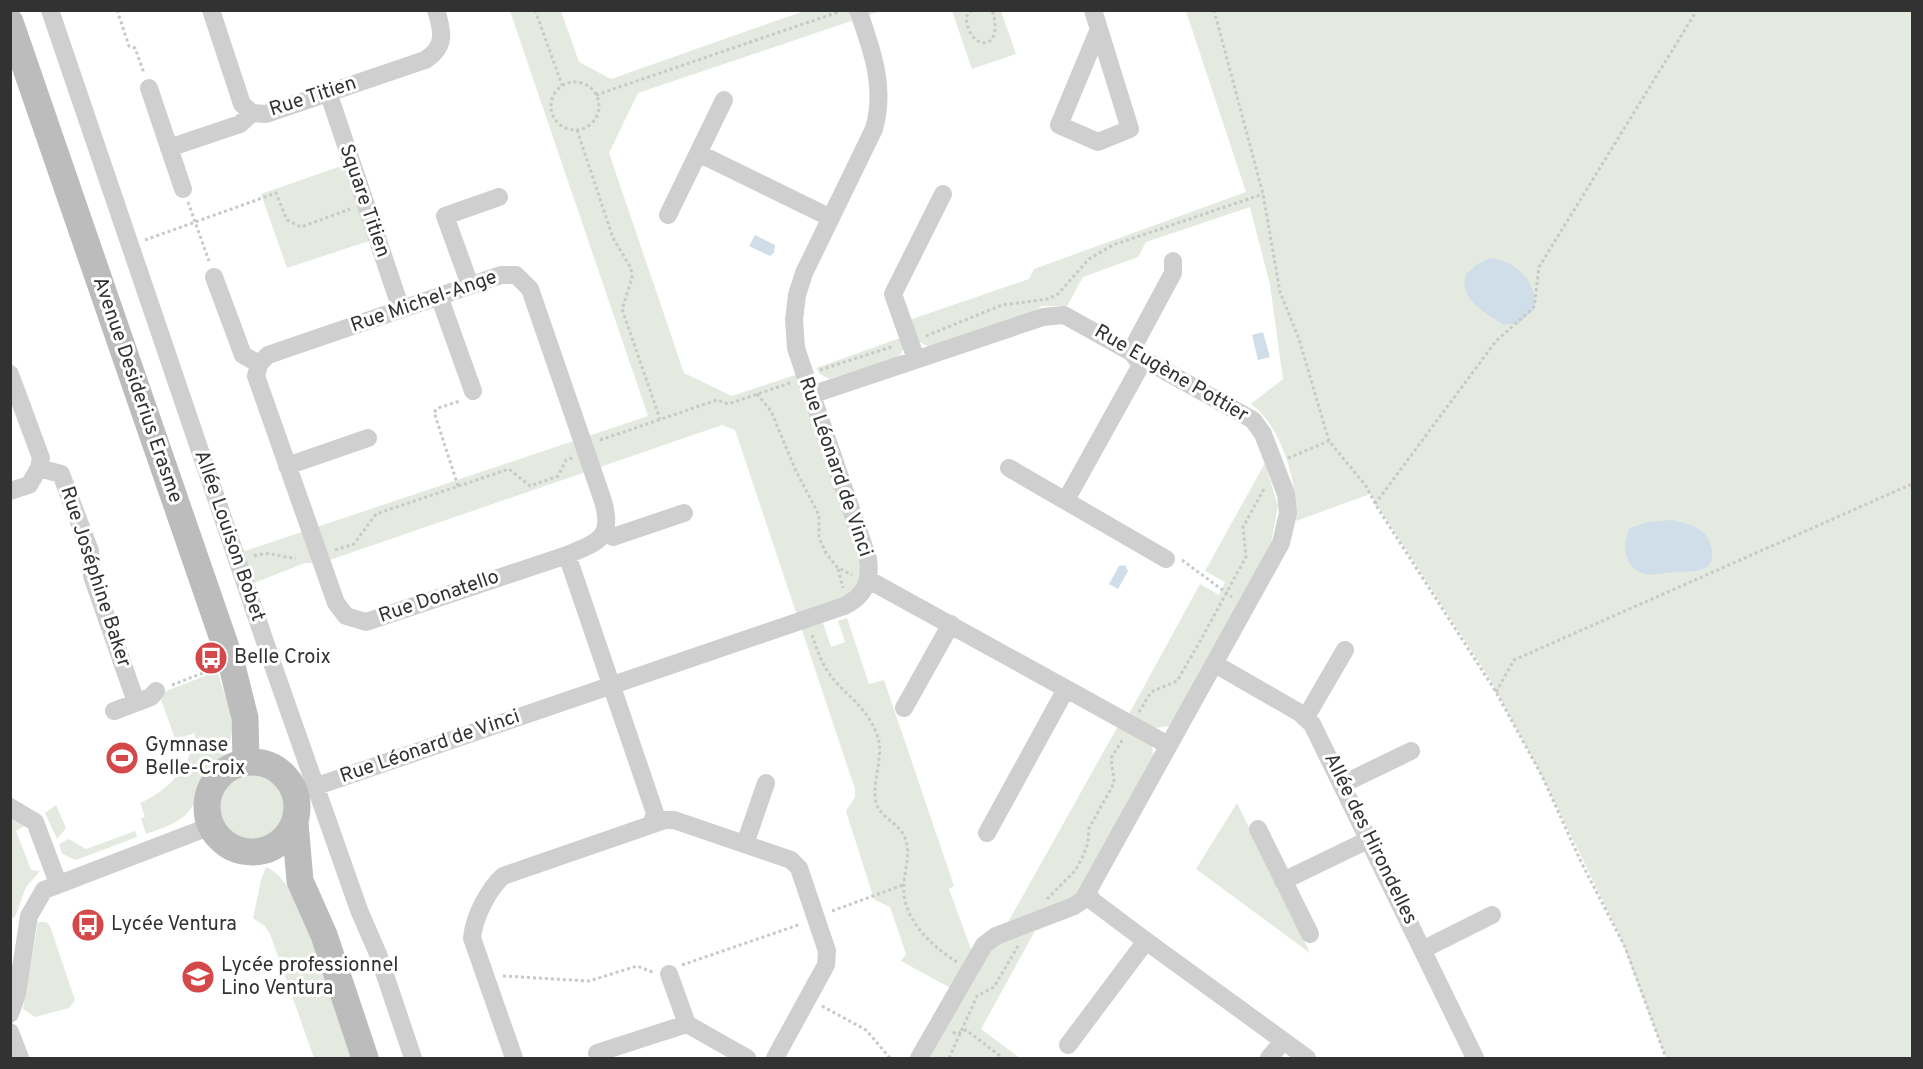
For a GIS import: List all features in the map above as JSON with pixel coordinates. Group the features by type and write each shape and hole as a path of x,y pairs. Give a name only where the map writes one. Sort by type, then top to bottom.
{"main road":[{"name":"Avenue Desiderius Erasme","path":"10,22 231,662 245,718 246,762"},
{"path":"300,881 273,862 227,846 211,826 207,798 212,785 221,774 233,766 246,762 261,763 275,768 306,789 295,823 300,881 324,935 365,1059"},
{"path":"252,853 266,851 278,845 295,823"}],"street":[{"name":"Allée Louison Bobet","path":"50,10 238,562 306,789 413,1059"},
{"name":"Rue Titien","path":"211,10 242,104 252,112 266,114 425,60 436,53 442,43 442,30 436,10"},
{"name":"Rue Léonard de Vinci","path":"306,789 850,604 862,593 869,580 868,559 796,348 795,311 804,273 874,129 880,104 878,72 858,10"},
{"path":"1093,10 1099,29 1130,129 1098,142 1059,125 1099,29"},
{"path":"149,88 183,189"},
{"name":"Square Titien","path":"328,92 401,309"},
{"path":"668,215 723,100"},
{"path":"170,148 240,124 252,112"},
{"path":"698,153 831,218"},
{"path":"916,359 893,294 943,194"},
{"path":"470,285 444,216 499,197"},
{"path":"1066,500 1141,366 1131,351 1173,273 1173,261"},
{"name":"Rue Michel-Ange","path":"258,364 268,355 470,285 511,274 521,278 530,289 606,511 608,520 605,533"},
{"path":"214,277 243,355 258,364 256,375 287,466 324,551"},
{"path":"439,296 472,391"},
{"name":"Rue Eugène Pottier","path":"811,395 1042,317 1056,315 1070,317 1247,416 1263,434 1286,494 1288,513 1281,543 1087,892"},
{"name":"Rue Joséphine Baker","path":"10,374 41,458 39,468 29,485 10,491"},
{"path":"287,466 368,438"},
{"name":"Rue Joséphine Baker","path":"39,468 61,474 90,551 92,576 136,702"},
{"path":"1009,468 1166,559"},
{"path":"651,825 655,813 567,555 594,544 605,533 613,537 684,513"},
{"name":"Rue Donatello","path":"324,551 340,612 352,620 366,622 567,555"},
{"path":"869,580 1168,745"},
{"path":"904,708 951,624"},
{"path":"1306,717 1345,650"},
{"name":"Allée des Hirondelles","path":"1215,664 1306,717 1320,736 1475,1059"},
{"path":"987,833 1066,688"},
{"path":"114,711 151,697 156,692"},
{"path":"1343,784 1411,751"},
{"path":"745,844 766,783"},
{"path":"10,807 35,822 58,883"},
{"path":"514,1059 472,938 472,930 497,882 503,876 665,820 674,820 791,860 799,868 827,951 826,965 775,1059"},
{"path":"10,1014 17,994 30,910 44,890 211,826"},
{"path":"1258,829 1310,934"},
{"path":"1283,881 1370,839"},
{"path":"919,1059 984,945 996,936 1074,906 1081,902 1087,892 1094,902 1307,1059"},
{"path":"1424,949 1492,915"},
{"path":"1068,1045 1146,941"},
{"path":"669,974 687,1024 747,1059"},
{"path":"597,1053 687,1024"},
{"path":"10,1032 20,1059"},
{"path":"1269,1059 1283,1041"}],"path":[{"path":"117,10 129,46 135,48 149,88"},
{"path":"535,10 562,85"},
{"path":"596,95 843,10"},
{"path":"972,10 966,17 967,24 974,39 982,43 991,41 996,35 998,27 992,10"},
{"path":"1214,10 1263,194 1280,292 1299,339 1329,441 1366,486 1375,504 1496,692 1542,776 1582,864 1625,947 1666,1059"},
{"path":"1375,504 1496,341 1534,307 1539,267 1697,10"},
{"path":"578,82 590,88 596,95 599,105 590,125 577,130 559,124 553,115 551,103 555,91 562,85 578,82"},
{"path":"577,130 613,238 631,268 632,279 622,309 660,419"},
{"path":"183,189 214,277"},
{"path":"129,245 276,193 287,220 301,226 366,204"},
{"path":"813,374 910,341 1002,305 1038,298 1048,299 1058,294 1089,259 1113,245 1263,194"},
{"path":"590,444 717,400 728,404 799,380"},
{"path":"458,486 434,412 438,408 472,397 472,391"},
{"path":"757,394 771,411 795,470 819,515 819,538 826,553 837,567 855,577 869,580"},
{"path":"324,551 339,551 354,544 376,514 509,469 530,486 558,476 566,460 580,455"},
{"path":"1496,692 1514,660 1912,484"},
{"path":"238,562 268,552 284,558 296,558"},
{"path":"1166,559 1175,556 1183,560 1226,593 1247,605"},
{"path":"806,619 829,674 863,708 878,735 879,753 875,798 881,814 905,837 909,852 903,885 909,909 926,939 935,949 969,970"},
{"path":"156,692 231,662"},
{"path":"486,977 493,975 590,981 637,966 660,975 669,974 680,966 903,885"},
{"path":"807,998 866,1030 890,1059"},
{"path":"939,1023 956,1034 966,1030 1003,1059"}],"shaded area":[{"path":"510,11 561,11 579,62 611,79 804,11 881,11 638,93 609,153 684,373 732,396 804,372 869,580 820,614 831,647 845,642 838,621 847,618 869,684 884,680 954,886 949,889 971,949 984,945 956,991 901,961 906,954 890,907 875,900 872,893 846,811 855,797 855,789 735,430 722,425 321,563 305,563 246,586 236,554 648,416"},
{"path":"952,11 1001,11 1016,54 972,69"},
{"path":"1186,11 1912,11 1912,1058 1666,1058 1619,934 1542,776 1491,681 1370,494 1296,521 1294,491 1286,457 1271,426 1251,404 1283,379 1270,285 1250,207 1146,242 1138,257 1083,277 1067,306 1042,306 1029,314 929,347 918,341 909,320 1029,279 1034,269 1246,192"},
{"path":"347,164 372,240 287,268 261,194"},
{"path":"755,235 775,245 774,253 770,256 749,246"},
{"path":"1490,258 1509,264 1524,275 1529,282 1535,300 1534,310 1519,323 1504,325 1475,305 1466,291 1466,274 1476,265"},
{"path":"1263,332 1270,357 1258,360 1252,335"},
{"path":"903,337 902,350 893,359 829,379 820,374 816,368"},
{"path":"1265,463 1278,506 1271,543 1178,713 1169,726 1155,728 1129,714 1200,584 1219,595 1225,582 1205,571"},
{"path":"1672,520 1695,527 1704,533 1710,543 1712,553 1708,566 1697,571 1655,575 1638,571 1626,555 1627,534 1630,528 1648,522"},
{"path":"1125,565 1128,571 1118,589 1109,584 1119,566"},
{"path":"217,671 232,725 229,746 223,756 203,776 195,801 186,814 174,823 146,834 141,818 145,817 140,803 160,792 177,776 189,756 195,733 175,739 159,694"},
{"path":"1118,726 1152,746 1153,755 1078,893 1073,898 1007,924"},
{"path":"253,772 266,775 278,782 285,794 288,807 285,820 278,832 266,839 253,842 240,839 228,832 221,820 218,807 221,794 228,782 240,775"},
{"path":"1237,803 1310,953 1196,869"},
{"path":"56,805 66,828 57,839 45,813"},
{"path":"10,816 26,825 16,831 31,870 40,871 26,887 15,917 11,919"},
{"path":"135,831 137,837 76,860 62,854 59,844 69,839 86,849"},
{"path":"266,867 281,878 308,923 321,953 356,1058 314,1058 270,934 265,926 253,918"},
{"path":"38,922 46,922 50,926 75,1000 69,1008 35,1017 23,1009"},
{"path":"1035,931 981,1029 1020,1058 929,1058 985,956 996,945"}],"place":[{"name":"Belle Croix","path":"211,658"},
{"name":"Gymnase Belle-Croix","path":"122,758"},
{"name":"Lycée Ventura","path":"88,925"},
{"name":"Lycée professionnel Lino Ventura","path":"198,977"}]}
